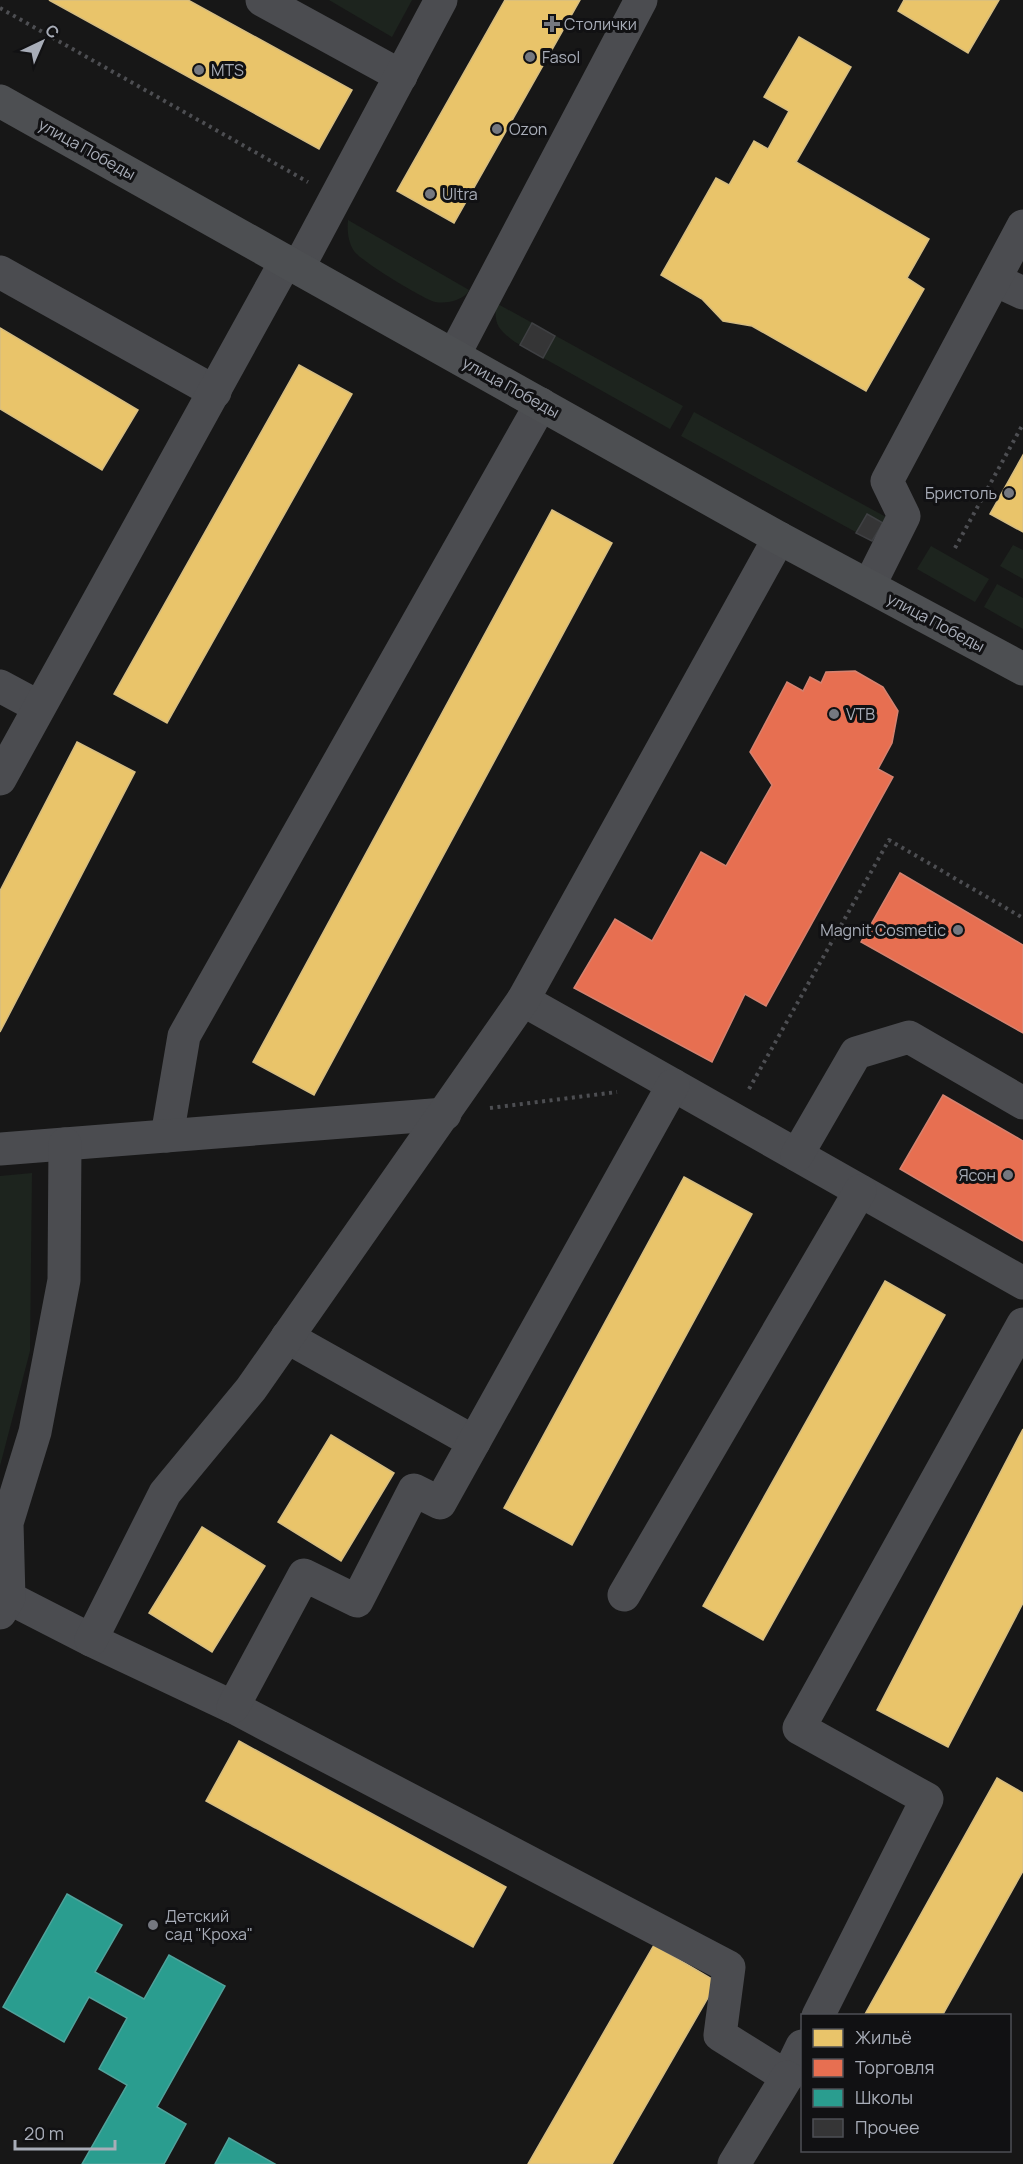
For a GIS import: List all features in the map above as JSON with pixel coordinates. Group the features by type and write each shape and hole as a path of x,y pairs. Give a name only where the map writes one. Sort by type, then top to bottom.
{"main road":[{"name":"улица Победы","path":"0,101 779,538 1023,669"}],"lane":[{"path":"262,0 401,76"},
{"path":"0,779 215,392 292,265 336,198 441,0"},
{"path":"454,355 641,0"},
{"path":"869,586 904,516 887,482 1009,287 1023,226"},
{"path":"0,272 215,392"},
{"path":"167,1136 184,1036 541,404"},
{"path":"91,1641 165,1493 251,1389 523,1000 779,538"},
{"path":"0,686 39,707"},
{"path":"523,1000 1023,1283"},
{"path":"796,1155 856,1053 909,1037 1023,1103"},
{"path":"233,1707 304,1575 357,1601 414,1490 440,1503 673,1085"},
{"path":"0,1149 445,1114"},
{"path":"65,1144 64,1280 35,1432 7,1523 4,1605 91,1641 233,1707 729,1967 720,2035 787,2077"},
{"path":"624,1595 860,1191"},
{"path":"819,2014 927,1798 799,1728 1023,1323"},
{"path":"287,1337 474,1442"},
{"path":"734,2164 787,2077 801,2048"}],"path":[{"path":"0,8 336,198"},
{"path":"955,548 1023,424"},
{"path":"733,1118 889,840 1023,918"},
{"path":"445,1114 673,1085"}],"shaded area":[{"path":"329,0 412,0 392,37"},
{"path":"348,220 469,290 463,297 442,303 432,301 404,286 368,263 354,251 348,236"},
{"path":"496,303 683,406 670,429 515,342 498,326"},
{"path":"694,412 886,517 872,541 681,436"},
{"path":"1013,545 1023,550 1023,579 1000,566"},
{"path":"931,546 989,579 975,602 917,569"},
{"path":"997,584 1023,598 1023,629 984,607"},
{"path":"32,1173 30,1351 0,1466 0,1176"}],"building: Жильё":[{"path":"49,0 188,0 352,90 319,149"},
{"path":"505,0 580,0 454,223 397,191"},
{"path":"904,0 999,0 968,53 898,11"},
{"path":"799,37 851,67 796,162 929,239 907,278 924,289 866,391 752,326 723,321 702,299 661,275 716,178 729,185 754,141 768,149 789,111 764,97"},
{"path":"0,328 138,410 102,470 0,409"},
{"path":"299,365 352,394 167,723 114,694"},
{"path":"1023,455 1023,532 990,514"},
{"path":"552,510 612,543 314,1095 253,1062"},
{"path":"77,742 135,772 0,1032 0,891"},
{"path":"684,1177 752,1214 572,1545 504,1508"},
{"path":"885,1281 945,1315 763,1640 703,1606"},
{"path":"1023,1429 1023,1603 948,1747 877,1710"},
{"path":"331,1435 394,1473 341,1561 278,1522"},
{"path":"202,1527 265,1566 212,1652 149,1613"},
{"path":"239,1741 506,1887 473,1947 206,1801"},
{"path":"997,1778 1023,1793 1023,1871 943,2014 865,2014"},
{"path":"654,1945 717,1982 612,2164 528,2164"}],"building: Торговля":[{"path":"855,671 883,687 898,711 892,743 878,769 893,777 766,1006 745,994 712,1062 574,988 615,919 652,941 701,852 726,866 772,785 750,752 787,682 803,691 810,677 821,683 826,672"},
{"path":"900,873 1023,945 1023,1033 861,942"},
{"path":"943,1095 1023,1141 1023,1241 900,1169"}],"building: Школы":[{"path":"67,1894 122,1925 95,1972 144,1999 169,1955 225,1986 157,2107 186,2124 164,2164 82,2164 127,2085 99,2069 127,2018 89,1997 64,2042 3,2007"},
{"path":"229,2138 275,2164 215,2164"}],"building: Прочее":[{"path":"532,323 555,336 543,358 520,345"},
{"path":"867,514 883,523 872,541 856,533"}],"place":[{"name":"Столички","path":"552,24"},
{"name":"Fasol","path":"530,57"},
{"name":"MTS","path":"199,70"},
{"name":"Ozon","path":"497,129"},
{"name":"Ultra","path":"430,194"},
{"name":"Бристоль","path":"1009,493"},
{"name":"VTB","path":"834,714"},
{"name":"Magnit Cosmetic","path":"958,930"},
{"name":"Ясон","path":"1008,1175"},
{"name":"Детский сад \"Кроха\"","path":"153,1925"}]}
